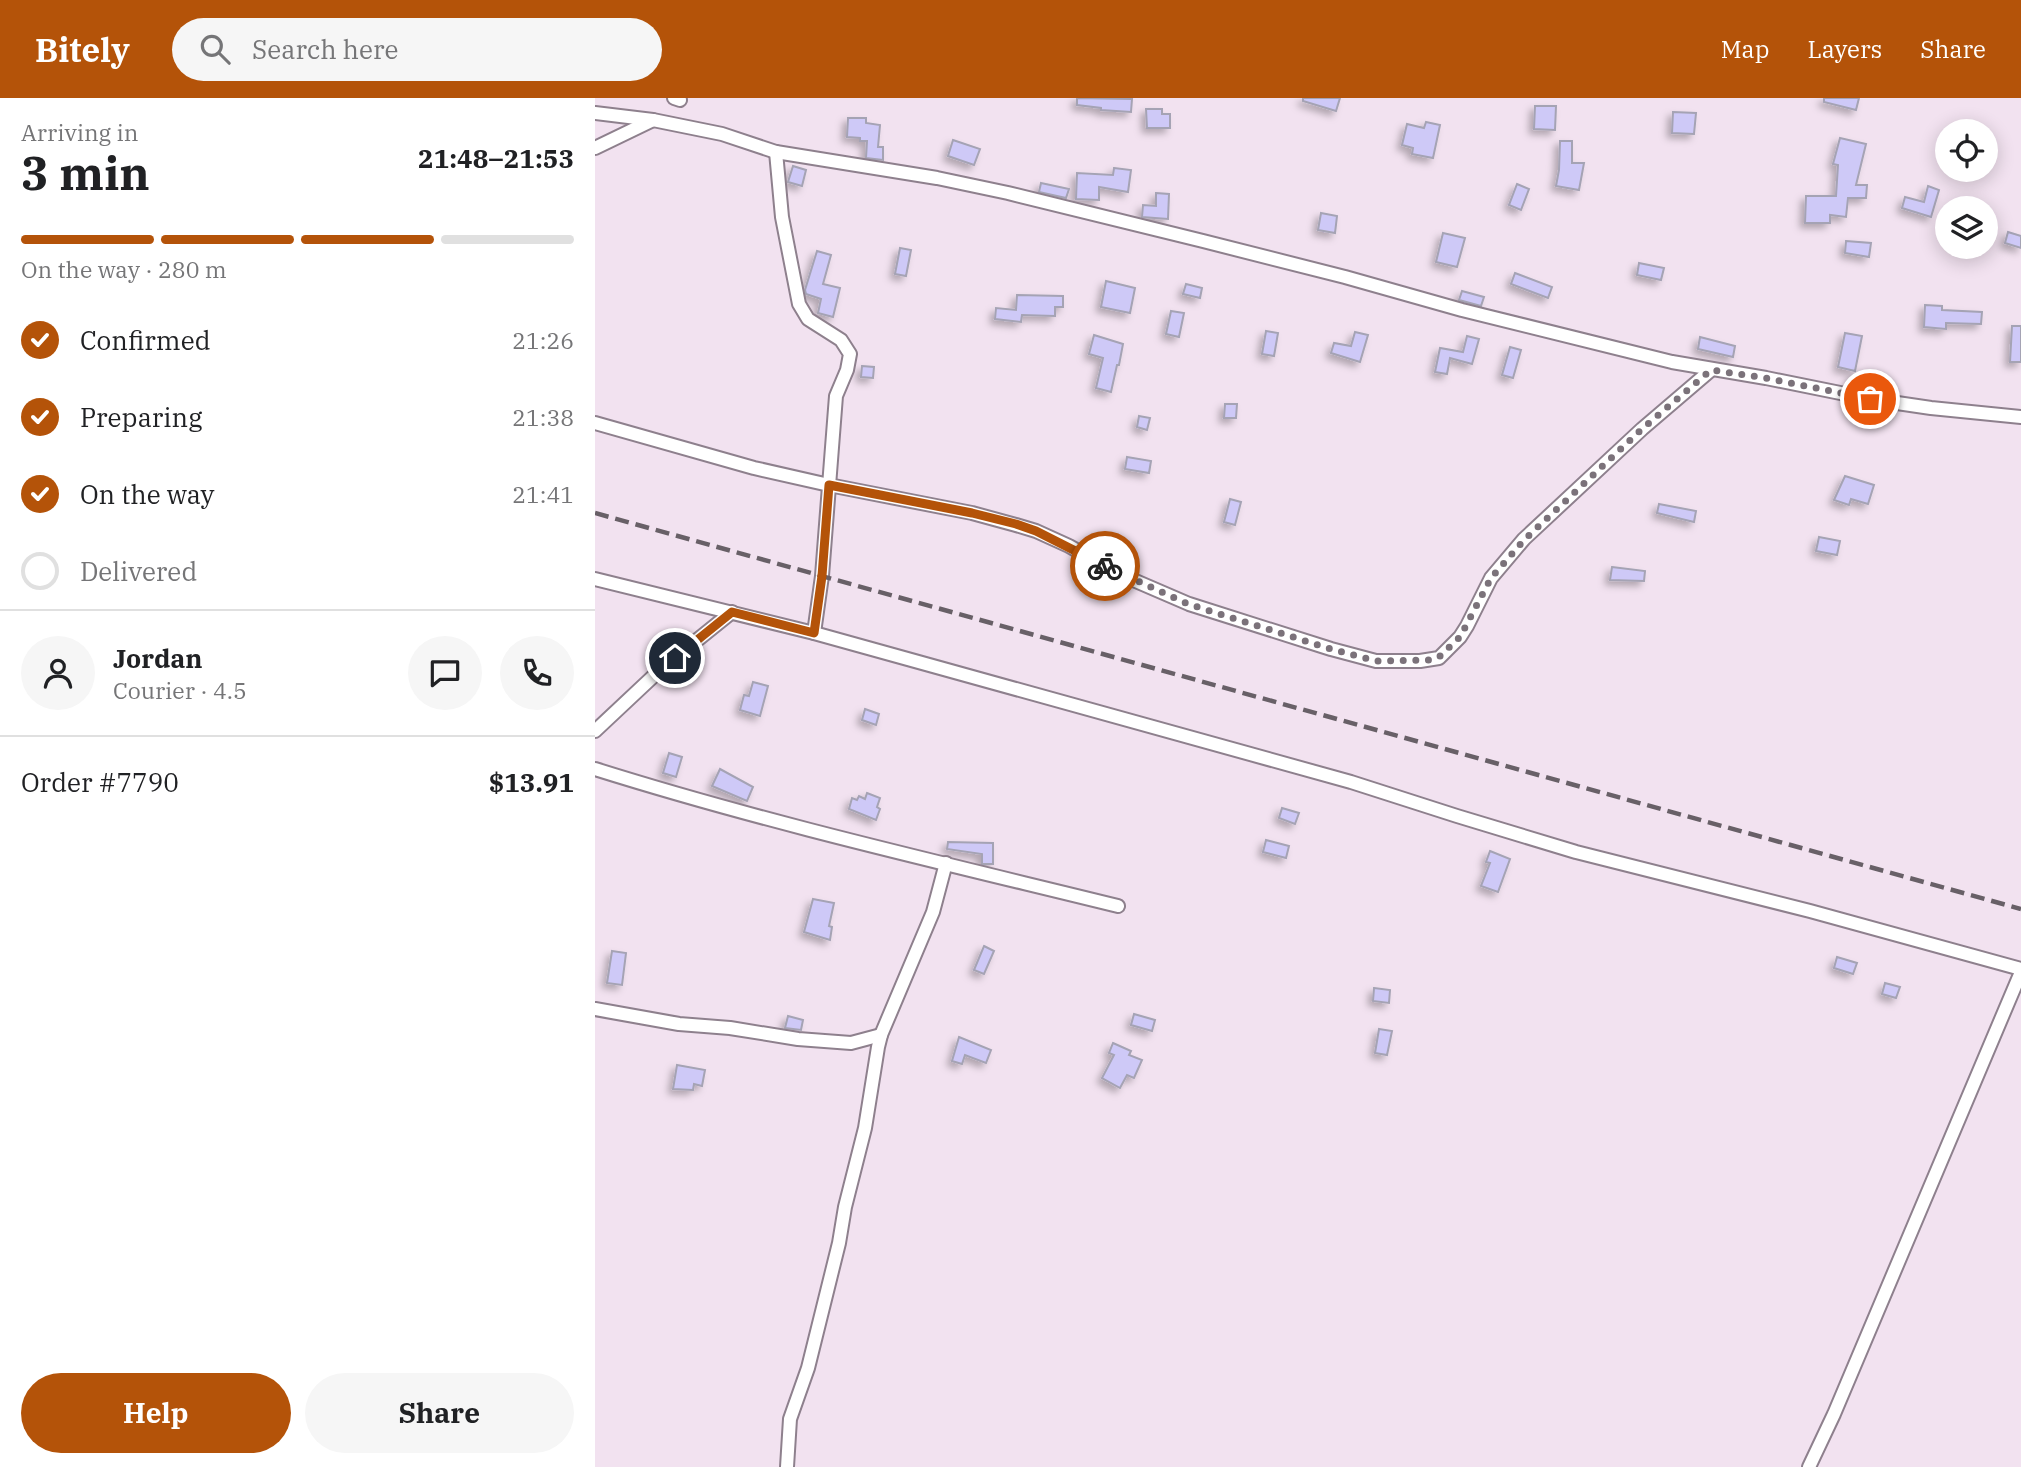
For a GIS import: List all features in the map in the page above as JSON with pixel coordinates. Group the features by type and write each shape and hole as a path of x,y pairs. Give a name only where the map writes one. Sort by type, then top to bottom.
{"street":[{"path":"595,113 653,120 722,134 776,152 937,178 1033,199 1672,362 1870,399 2021,417"},
{"path":"595,148 653,120"},
{"path":"776,152 782,217 799,304 808,319 841,340 850,354 847,370 836,396 822,576 814,633"},
{"path":"595,423 754,468 972,513 1036,531 1117,573 1188,604 1331,649 1376,661 1431,660 1439,657 1460,637 1491,578 1524,540 1642,429 1711,370"},
{"path":"595,579 814,633 1351,782 1576,852 1811,911 2021,970 1834,1414 1809,1467"},
{"path":"595,731 660,670 732,612"},
{"path":"595,769 785,823 1118,906"},
{"path":"787,1467 790,1419 808,1368 839,1242 873,1089 881,1035 933,912 946,863"},
{"path":"595,1009 679,1024 730,1028 812,1040 851,1042 881,1035"}],"building":[{"path":"1077,98 1132,99 1131,112 1077,105"},
{"path":"1303,98 1340,98 1336,111 1303,101"},
{"path":"1824,98 1859,98 1856,110 1824,102"},
{"path":"1535,106 1556,106 1555,130 1534,129"},
{"path":"1146,109 1162,109 1162,114 1170,114 1170,128 1147,128"},
{"path":"1673,112 1696,113 1694,134 1672,133"},
{"path":"848,118 866,118 866,123 880,125 878,147 883,147 883,160 866,158 867,141 847,137"},
{"path":"1426,122 1440,125 1433,158 1412,154 1413,148 1402,145 1407,124 1424,128"},
{"path":"1840,138 1866,144 1856,185 1867,185 1866,198 1848,198 1846,217 1830,215 1830,223 1805,223 1806,196 1836,196 1838,165 1833,164"},
{"path":"953,140 980,149 974,165 948,156"},
{"path":"1560,141 1572,141 1572,163 1584,163 1579,190 1556,186"},
{"path":"793,166 806,170 802,186 788,182"},
{"path":"1114,168 1131,170 1128,192 1099,187 1099,200 1076,199 1077,173 1113,175"},
{"path":"1041,183 1069,189 1066,198 1039,192"},
{"path":"1517,184 1529,189 1521,210 1509,205"},
{"path":"1928,186 1939,190 1935,196 1931,217 1902,208 1905,197 1924,202"},
{"path":"1156,193 1169,194 1168,219 1142,217 1143,205 1156,206"},
{"path":"1321,213 1337,216 1335,233 1318,230"},
{"path":"2008,232 2021,236 2021,248 2005,243"},
{"path":"1443,233 1465,238 1457,267 1436,262"},
{"path":"1846,241 1871,243 1869,257 1845,253"},
{"path":"900,248 911,250 906,276 895,274"},
{"path":"817,251 831,255 823,284 840,288 833,317 818,313 821,299 806,294 805,290"},
{"path":"1639,263 1664,268 1661,280 1637,275"},
{"path":"1515,273 1552,287 1548,298 1511,284"},
{"path":"1106,281 1135,288 1130,313 1101,307"},
{"path":"1186,284 1202,288 1200,298 1183,294"},
{"path":"1462,291 1484,297 1481,306 1459,300"},
{"path":"1017,295 1063,296 1063,307 1055,307 1055,316 1022,315 1021,322 995,319 996,308 1016,310"},
{"path":"1925,305 1942,306 1942,310 1982,312 1981,324 1946,323 1946,329 1924,327"},
{"path":"1171,311 1184,313 1179,337 1166,334"},
{"path":"2012,326 2021,326 2021,362 2010,362"},
{"path":"1266,331 1278,333 1274,356 1262,354"},
{"path":"1355,332 1368,335 1360,362 1331,353 1334,343 1351,346"},
{"path":"1845,333 1862,336 1855,371 1838,367"},
{"path":"1094,335 1123,344 1111,392 1096,388 1103,358 1089,354"},
{"path":"1467,336 1479,339 1472,364 1450,358 1447,374 1435,372 1440,348 1463,352"},
{"path":"1700,337 1735,346 1733,357 1698,349"},
{"path":"1510,347 1521,350 1513,378 1502,375"},
{"path":"862,366 874,367 873,378 861,377"},
{"path":"1225,404 1237,404 1236,418 1224,418"},
{"path":"1139,416 1150,418 1147,430 1137,427"},
{"path":"1127,457 1151,461 1149,473 1125,469"},
{"path":"1845,476 1874,485 1868,504 1851,499 1849,505 1834,500"},
{"path":"1230,499 1241,502 1235,525 1224,522"},
{"path":"1659,504 1696,511 1694,522 1657,513"},
{"path":"1819,537 1840,541 1837,555 1816,551"},
{"path":"1612,567 1645,571 1644,581 1610,580"},
{"path":"753,682 768,686 760,716 740,710 744,695 749,696"},
{"path":"865,709 879,714 876,725 862,720"},
{"path":"669,753 682,757 676,777 663,773"},
{"path":"720,769 753,787 747,801 712,786"},
{"path":"867,793 880,798 876,820 849,809 852,798 857,800 859,796 865,799"},
{"path":"1282,808 1299,813 1295,824 1279,818"},
{"path":"1266,840 1289,846 1286,858 1263,852"},
{"path":"948,842 993,843 993,864 982,864 982,854 947,849"},
{"path":"1490,851 1510,859 1498,892 1481,886 1490,863 1486,862"},
{"path":"813,899 834,903 829,926 832,927 830,940 804,932"},
{"path":"984,946 994,951 984,974 974,970"},
{"path":"612,951 626,953 622,985 607,983"},
{"path":"1837,957 1857,963 1853,974 1834,968"},
{"path":"1885,983 1900,987 1896,998 1882,994"},
{"path":"1374,988 1390,990 1389,1003 1373,1001"},
{"path":"1134,1014 1155,1020 1152,1031 1131,1025"},
{"path":"788,1016 803,1020 801,1030 785,1028"},
{"path":"1379,1029 1392,1031 1387,1055 1375,1053"},
{"path":"959,1037 991,1050 986,1063 965,1055 962,1064 952,1061"},
{"path":"1113,1043 1131,1051 1129,1055 1142,1060 1134,1078 1127,1075 1120,1088 1102,1078 1114,1055 1109,1053"},
{"path":"677,1065 705,1070 702,1086 694,1084 693,1090 673,1089"}],"railway":[{"path":"595,513 2021,909"}],"way so far":[{"path":"1105,566 1188,604 1331,649 1376,661 1431,660 1439,657 1460,637 1491,578 1505,559 1642,429 1711,370 1870,399"}],"route":[{"path":"675,658 732,612 814,633 822,576 829,485 1016,524 1069,546 1105,566"}]}
